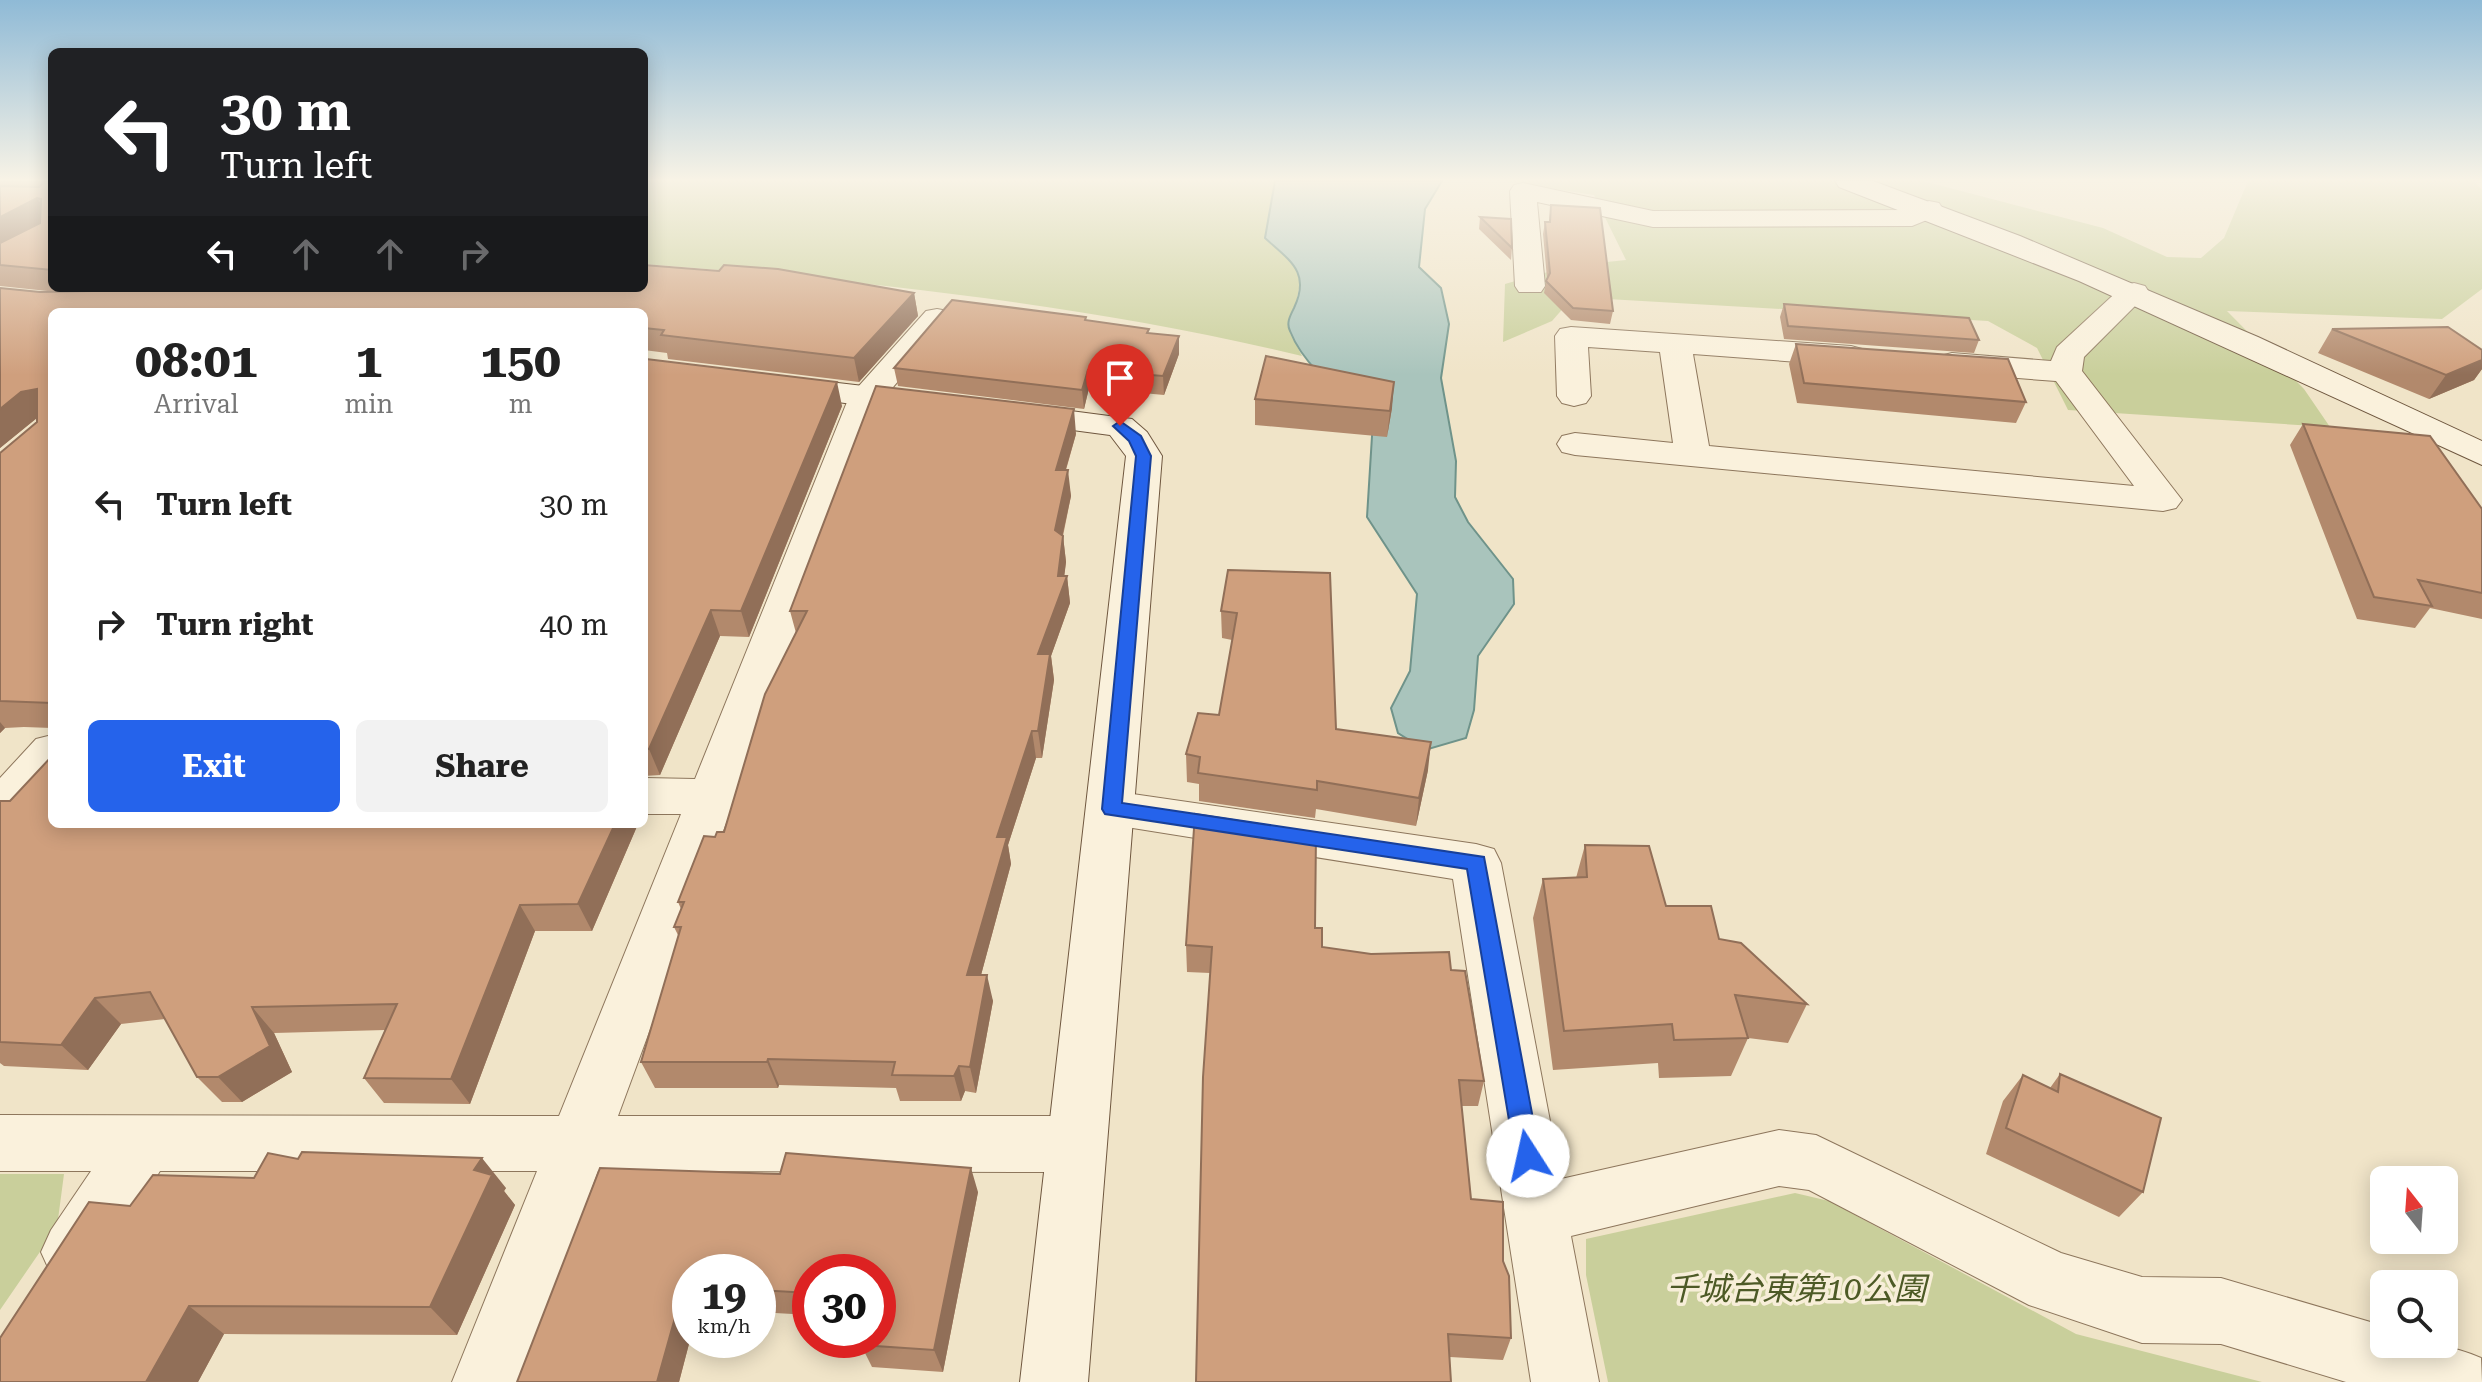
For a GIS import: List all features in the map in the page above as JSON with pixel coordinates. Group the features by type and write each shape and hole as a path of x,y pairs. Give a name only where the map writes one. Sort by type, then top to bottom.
{"street":[{"path":"1527,245 1530,286"},
{"path":"2019,245 2134,292 2482,454"},
{"path":"1575,444 2163,500 2066,372 2068,354 2134,292"},
{"path":"486,1382 866,397 937,318"},
{"path":"1574,396 1571,336 1878,358"},
{"path":"1675,343 1693,455"},
{"path":"1925,362 2066,372"},
{"path":"739,381 1120,426 1135,439 1144,456 1112,809 1074,1144 1054,1382"},
{"path":"16,799 48,756"},
{"path":"648,796 712,797"},
{"path":"1112,809 1476,863 1565,1382"},
{"path":"0,1143 1074,1144"},
{"path":"42,1300 143,1145"},
{"path":"1538,1214 1779,1158 1816,1163 2052,1282 2142,1310 2221,1311 2457,1382"}],"green space":[{"path":"648,245 1273,245 1294,265 1301,278 1290,333 1302,356 1140,322 1058,309 810,278 648,264"},
{"path":"1619,245 2142,245 2167,257 2201,258 2215,245 2482,245 2482,289 2442,319 2227,311 2304,389 2330,427 2068,410 2037,348 1988,321 1573,297 1552,321 1503,342 1505,284 1569,266 1626,260"},
{"path":"0,1174 64,1174 57,1227 0,1310"},
{"name":"千城台東第10公園","path":"1795,1193 1829,1201 2076,1334 2262,1382 1608,1382 1586,1275 1586,1239"}],"water":[{"path":"1273,245 1421,245 1419,267 1441,288 1449,324 1441,378 1456,461 1455,497 1468,522 1513,579 1514,604 1478,656 1474,710 1466,738 1425,750 1398,733 1391,708 1410,671 1417,594 1367,517 1373,420 1315,369 1289,328 1300,285 1299,276 1290,261"}],"building":[{"path":"0,245 48,245 48,270 0,265"},
{"path":"1547,245 1605,245 1613,311 1573,308 1546,281 1550,273"},
{"path":"648,265 719,271 724,265 778,269 914,293 854,358 661,335 664,330 648,328 648,308 48,308 48,703 0,701 0,453 37,422 37,389 21,392 0,409 0,288 40,292 648,292"},
{"path":"952,300 1086,317 1085,320 1149,329 1147,333 1179,336 1163,376 1088,370 1082,390 894,368"},
{"path":"1784,304 1969,318 1979,340 1788,326"},
{"path":"2448,327 2482,350 2482,360 2446,375 2332,329"},
{"path":"1796,344 2008,359 2026,402 1804,383"},
{"path":"1266,356 1394,382 1390,411 1255,399"},
{"path":"648,359 837,382 741,611 711,610 649,749"},
{"path":"876,386 1074,409 1056,470 1068,470 1055,530 1063,536 1058,576 1067,576 1038,654 1050,654 1038,731 1032,731 997,837 1007,837 967,975 987,975 970,1067 959,1066 954,1076 892,1075 895,1062 768,1059 767,1062 641,1062 681,927 674,927 684,902 678,902 704,836 715,837 717,832 724,832 765,694 807,611 790,611"},
{"path":"2303,424 2430,436 2482,509 2482,593 2418,580 2432,606 2374,597"},
{"path":"1228,570 1330,573 1336,729 1431,742 1419,798 1317,781 1317,790 1198,773 1200,757 1186,754 1198,713 1219,715 1237,613 1221,611"},
{"path":"48,760 48,828 613,828 578,904 520,905 451,1079 364,1078 397,1004 252,1007 270,1046 218,1077 197,1077 150,992 95,998 61,1045 0,1042 0,801 10,801"},
{"path":"1195,814 1316,833 1315,928 1322,928 1322,947 1371,954 1449,952 1451,970 1465,971 1484,1081 1459,1080 1471,1199 1503,1202 1503,1261 1509,1276 1511,1338 1448,1334 1451,1382 1196,1382 1203,1077 1212,947 1186,945"},
{"path":"1585,845 1649,846 1666,906 1711,906 1719,939 1741,943 1807,1004 1735,995 1748,1038 1674,1040 1672,1024 1564,1031 1543,879 1587,877"},
{"path":"2060,1074 2161,1118 2143,1192 2006,1128 2023,1075 2058,1092"},
{"path":"302,1152 482,1158 474,1170 492,1175 430,1307 189,1306 146,1382 0,1382 0,1338 89,1202 130,1206 153,1175 254,1178 268,1153 298,1159"},
{"path":"786,1153 971,1168 934,1350 896,1347 896,1254 792,1254 792,1292 776,1291 776,1254 672,1254 672,1328 657,1382 517,1382 600,1168 780,1174"}],"route":[{"path":"1120,426 1135,439 1144,456 1112,809 1476,863 1528,1156"}]}
